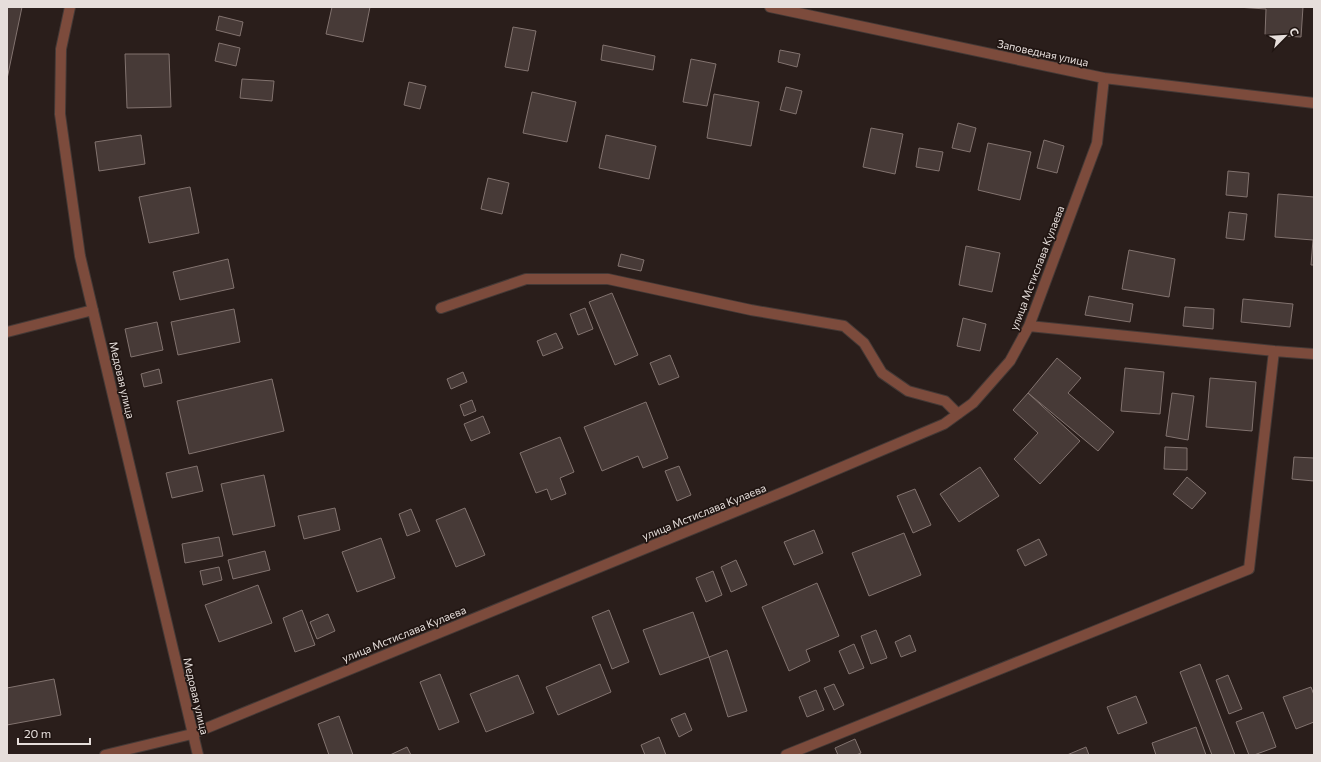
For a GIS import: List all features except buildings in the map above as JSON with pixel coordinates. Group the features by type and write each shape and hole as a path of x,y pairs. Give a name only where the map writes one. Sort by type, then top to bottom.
{"street":[{"name":"Медовая улица","path":"70,7 61,49 60,114 80,256 198,755"},
{"name":"Заповедная улица","path":"770,7 1104,78 1314,103"},
{"name":"улица Мстислава Кулаева","path":"105,755 192,734 788,490 944,424 972,403 1010,361 1029,326 1097,143 1104,78"},
{"path":"441,308 526,279 608,279 751,310 844,326 864,343 882,373 908,390 945,401 958,414"},
{"path":"7,332 93,310"},
{"path":"1029,326 1314,354"},
{"path":"786,755 1249,569 1274,351"}]}
